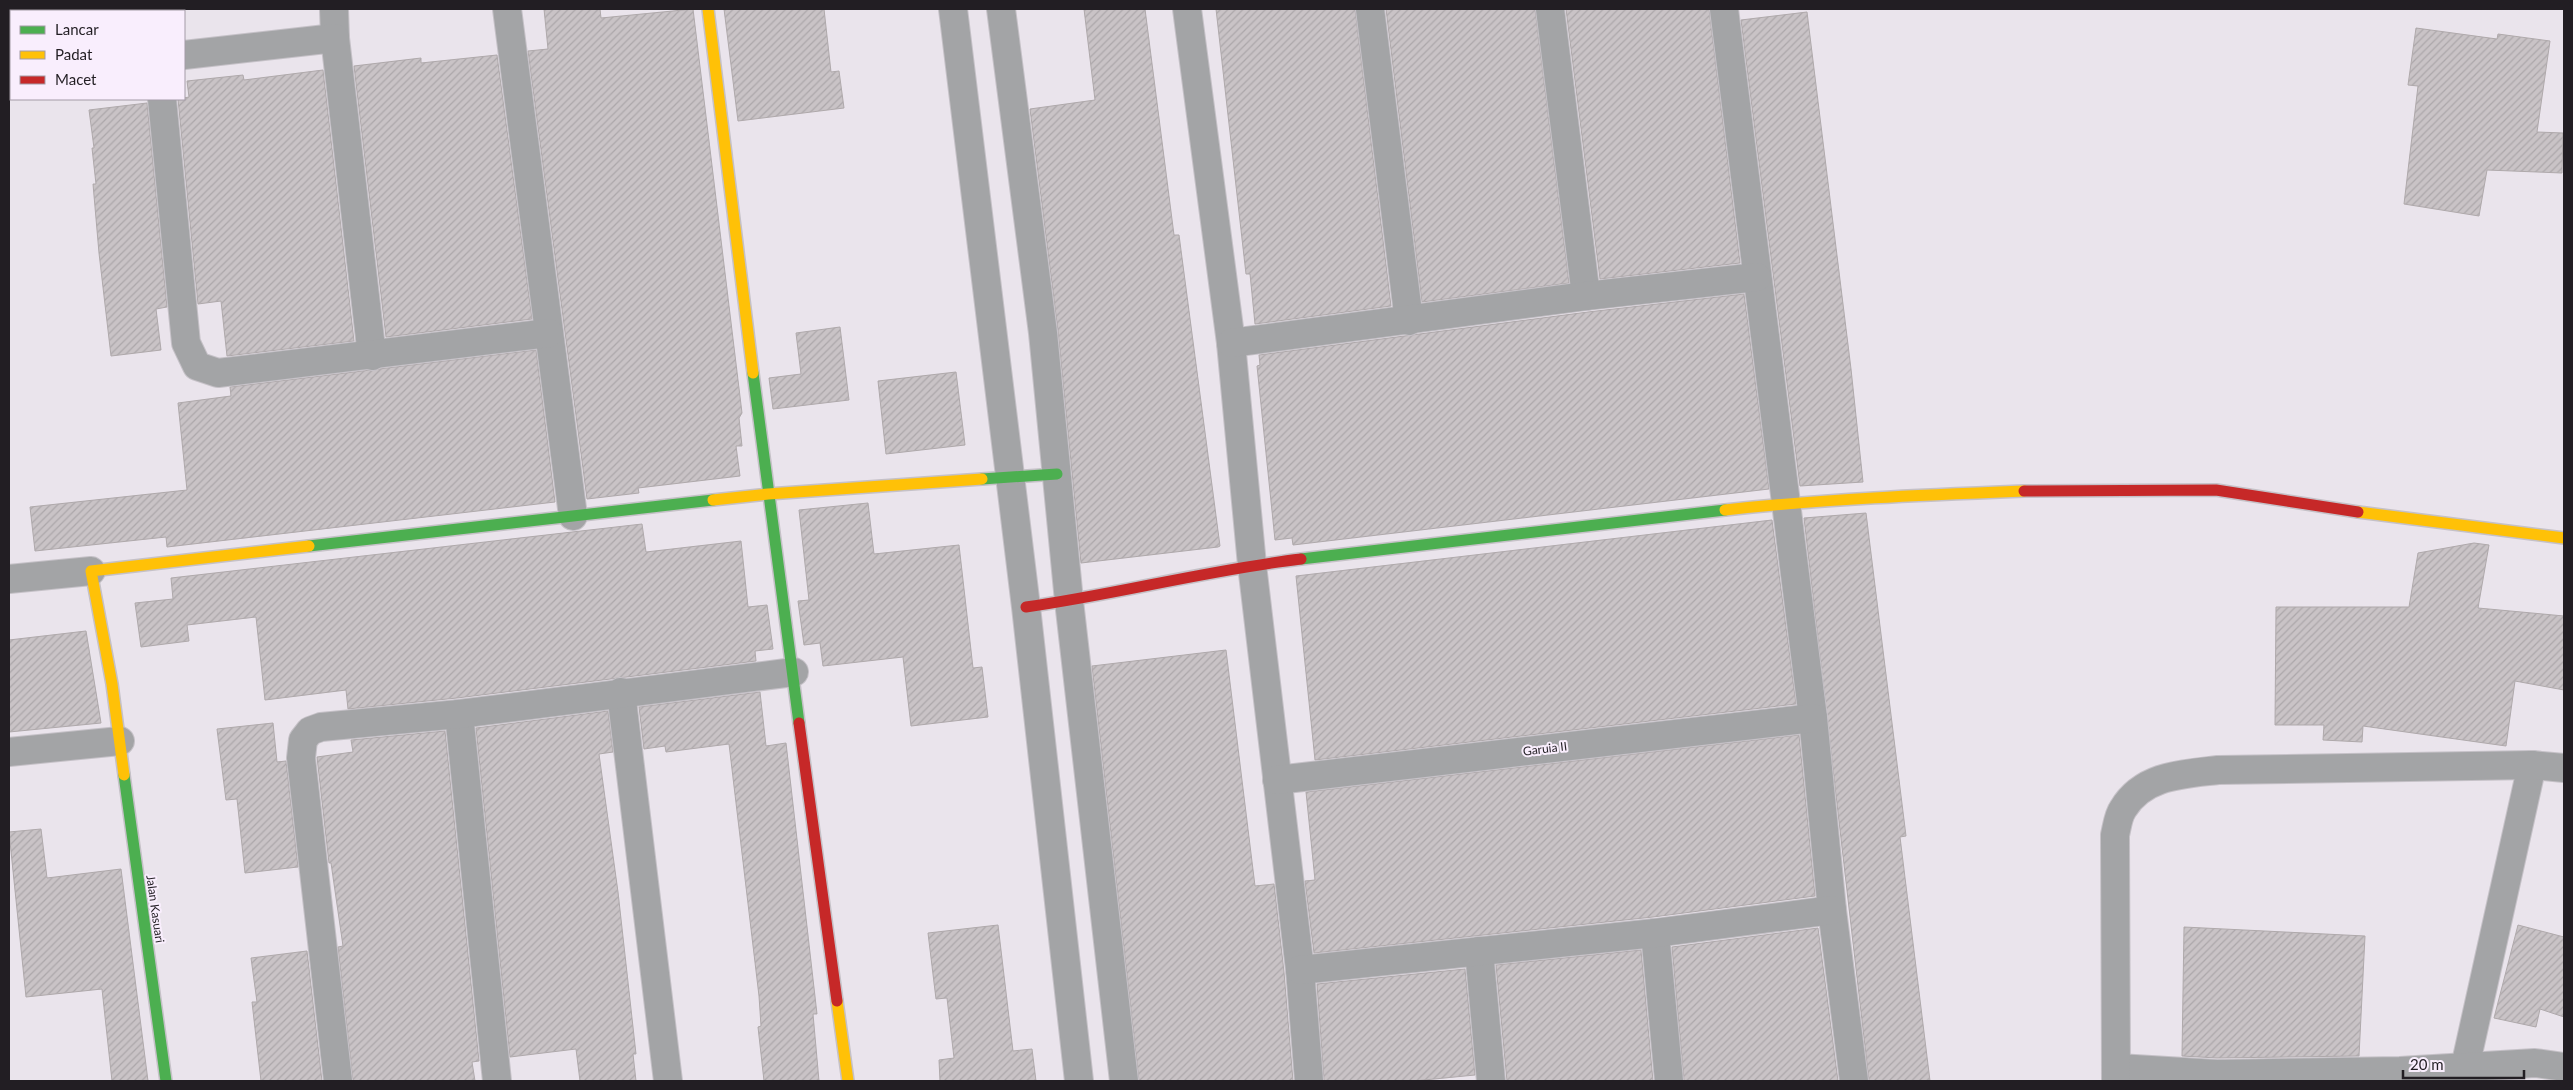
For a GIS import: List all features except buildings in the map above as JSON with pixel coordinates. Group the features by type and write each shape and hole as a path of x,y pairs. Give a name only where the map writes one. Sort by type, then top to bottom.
{"street":[{"path":"334,9 335,38 372,356"},
{"path":"507,9 573,516"},
{"path":"708,9 768,494 794,672 848,1081"},
{"path":"952,9 1008,476 1026,606 1079,1081"},
{"path":"1001,9 1043,333 1068,601 1124,1081"},
{"path":"1187,9 1231,343 1252,566 1300,970 1309,1081"},
{"path":"1370,9 1409,321"},
{"path":"1550,9 1586,296"},
{"path":"1724,9 1813,718 1832,910 1854,1081"},
{"path":"185,56 335,38"},
{"path":"162,100 186,343 197,366 218,373 372,356 549,333"},
{"path":"1231,343 1409,321 1586,296 1757,277"},
{"path":"9,580 768,494 1057,474"},
{"path":"1026,606 1068,601 1252,566 1786,503 1914,495 2051,490 2216,490 2410,520 2564,538"},
{"name":"Jalan Kasuari","path":"91,571 112,684 166,1081"},
{"path":"338,1081 301,758 303,740 310,731 321,727 459,714 621,692 794,672"},
{"path":"621,692 668,1081"},
{"path":"459,714 496,1081"},
{"name":"Garuia II","path":"1277,780 1813,718"},
{"path":"9,752 120,741"},
{"path":"2564,768 2532,765 2218,770 2166,776 2140,788 2122,809 2114,835 2117,1075 2399,1076 2465,1067 2535,1062 2564,1067"},
{"path":"2465,1067 2532,765"},
{"path":"1300,970 1655,933 1832,910"},
{"path":"1655,933 1669,1081"},
{"path":"1479,951 1491,1081"}],"traffic: fast":[{"path":"753,373 799,723"},
{"path":"982,479 1057,474"},
{"path":"309,546 713,500"},
{"path":"1301,559 1725,510"},
{"path":"124,775 166,1081"}],"traffic: slow":[{"path":"708,9 753,373"},
{"path":"713,500 768,494 982,479"},
{"path":"1725,510 1837,500 2024,491"},
{"path":"2358,512 2564,538"},
{"path":"124,775 112,684 91,571 309,546"},
{"path":"837,1001 848,1081"}],"traffic: jam":[{"path":"2024,491 2216,490 2358,512"},
{"path":"1026,607 1095,596 1232,569 1301,559"},
{"path":"799,723 837,1001"}]}
